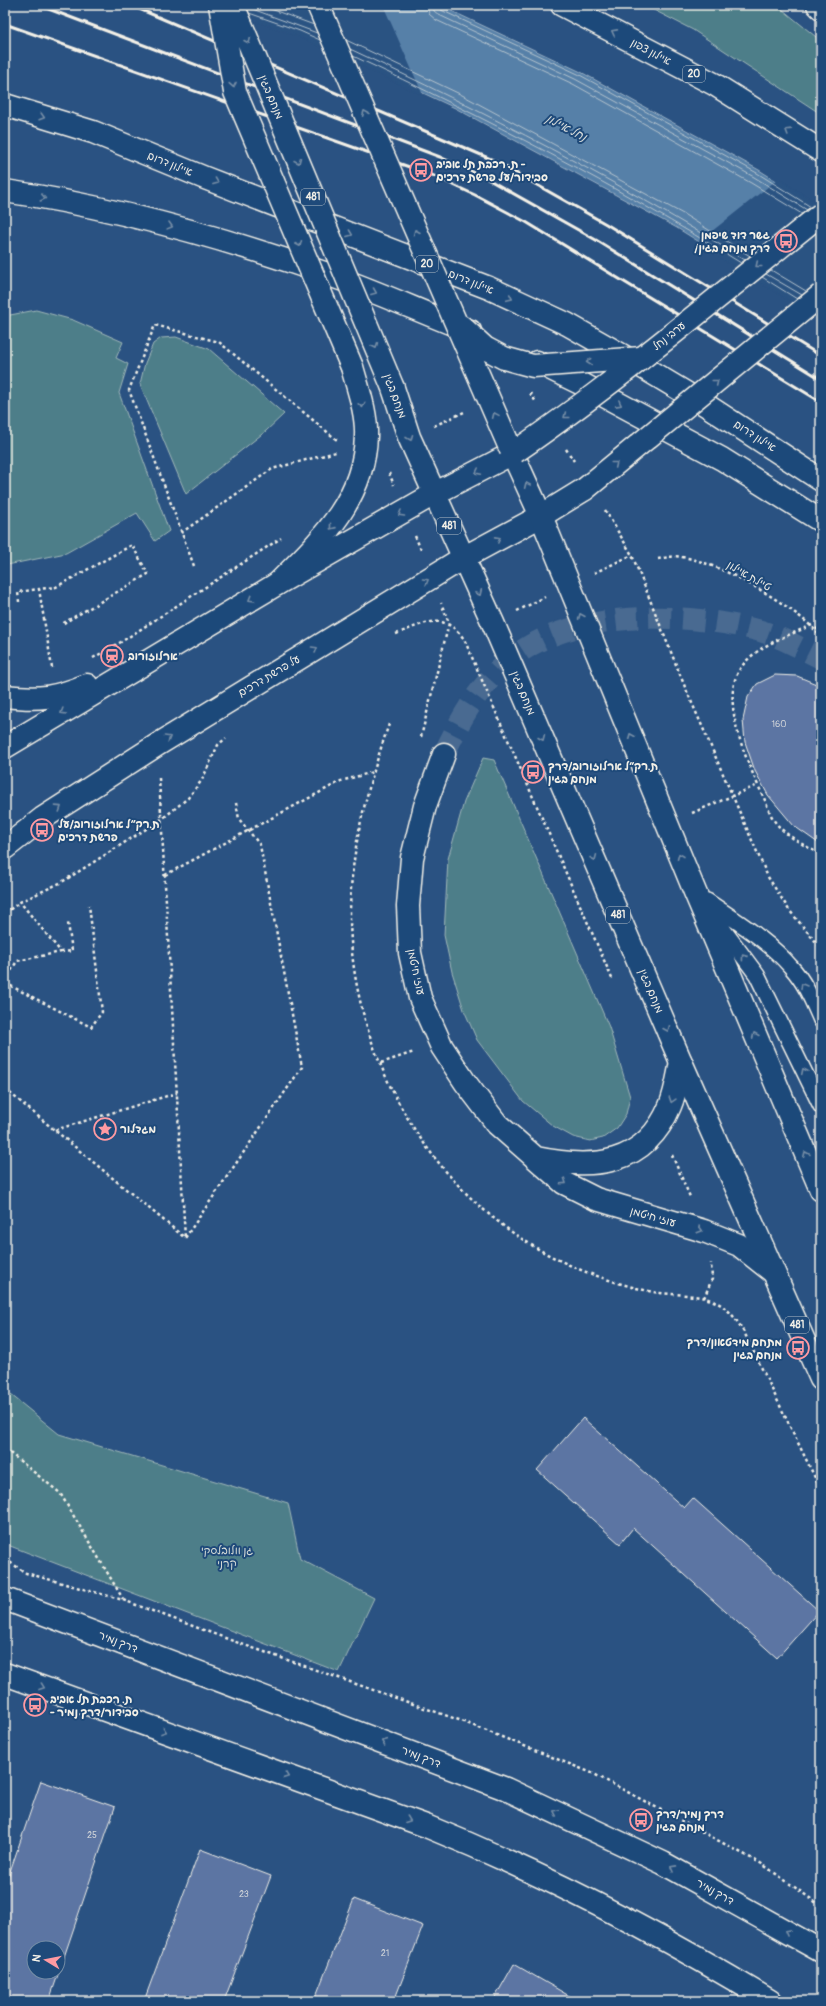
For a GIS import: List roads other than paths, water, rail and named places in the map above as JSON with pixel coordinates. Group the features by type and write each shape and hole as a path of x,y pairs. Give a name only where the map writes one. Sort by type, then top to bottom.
{"main road":[{"path":"220,5 235,92 352,367 359,391 366,435 364,454 356,482 346,506 336,522 323,538 277,584"},
{"name":"מנחם בגין","path":"233,5 393,388 409,438 496,631 681,1062 821,1379"},
{"path":"318,5 541,516 695,892 821,1190"},
{"name":"איילון צפון","path":"562,5 714,84 821,151"},
{"path":"818,5 821,8"},
{"name":"איילון דרום","path":"5,105 93,132 205,178 489,288 567,324 706,405 821,480"},
{"path":"5,191 33,195 138,218 228,242 325,273 482,336 584,384 715,455 821,521"},
{"name":"ערבי נחל","path":"513,452 552,427 642,358 821,214"},
{"path":"541,516 587,487 821,296"},
{"path":"454,319 484,348 504,358 533,366 642,358"},
{"path":"5,747 277,584 434,494 513,452"},
{"name":"על פרשת דרכים","path":"5,848 43,818 157,745 463,558 541,516"},
{"path":"5,696 28,699 59,696 144,663"},
{"name":"עוזי חיטמן","path":"444,754 425,806 412,858 408,906 410,953 418,991 442,1047 465,1082 497,1124 564,1183 596,1199 704,1231 739,1245 774,1272"},
{"name":"עוזי חיטמן","path":"535,1157 561,1163 587,1164 612,1161 630,1154 646,1143 670,1107 681,1062"},
{"name":"דרך נמיר","path":"5,1599 506,1789 663,1863 821,1951"},
{"path":"5,1674 426,1826 482,1849 598,1904 712,1965 770,2001"}],"lane":[{"path":"695,892 758,936 792,967 805,988 821,1020"},
{"path":"695,892 757,975 821,1106"}],"water":[{"name":"נחל איילון","path":"215,5 439,5 579,71 759,170 821,209 821,318 677,228 455,108 299,35"}],"tunnel":[{"path":"444,754 463,717 487,682 507,662 532,645 561,632 593,624 627,619 661,618 695,620 757,630 789,642 821,658"}],"railway":[{"path":"38,5 440,157 484,177 596,240 821,379"},
{"path":"130,5 493,160 606,224 821,356"},
{"path":"5,24 432,175 475,195 526,222 821,402"}],"place":[{"name":"ת. רכבת תל אביב - סבידור/על פרשת דרכים","path":"421,170"},
{"name":"גשר דוד שיפמן /דרך מנחם בגין","path":"786,241"},
{"name":"ארלוזורוב","path":"112,656"},
{"name":"ת.רק״ל ארלוזורוב/דרך מנחם בגין","path":"533,772"},
{"name":"ת.רק״ל ארלוזורוב/על פרשת דרכים","path":"42,830"},
{"name":"מגדלור","path":"105,1129"},
{"name":"מתחם מידטאון/דרך מנחם בגין","path":"798,1348"},
{"name":"ת. רכבת תל אביב - סבידור/דרך נמיר","path":"35,1705"},
{"name":"דרך נמיר/דרך מנחם בגין","path":"641,1820"}],"park label":[{"name":"גן וולובלסקי קרני","path":"227,1556"}]}
